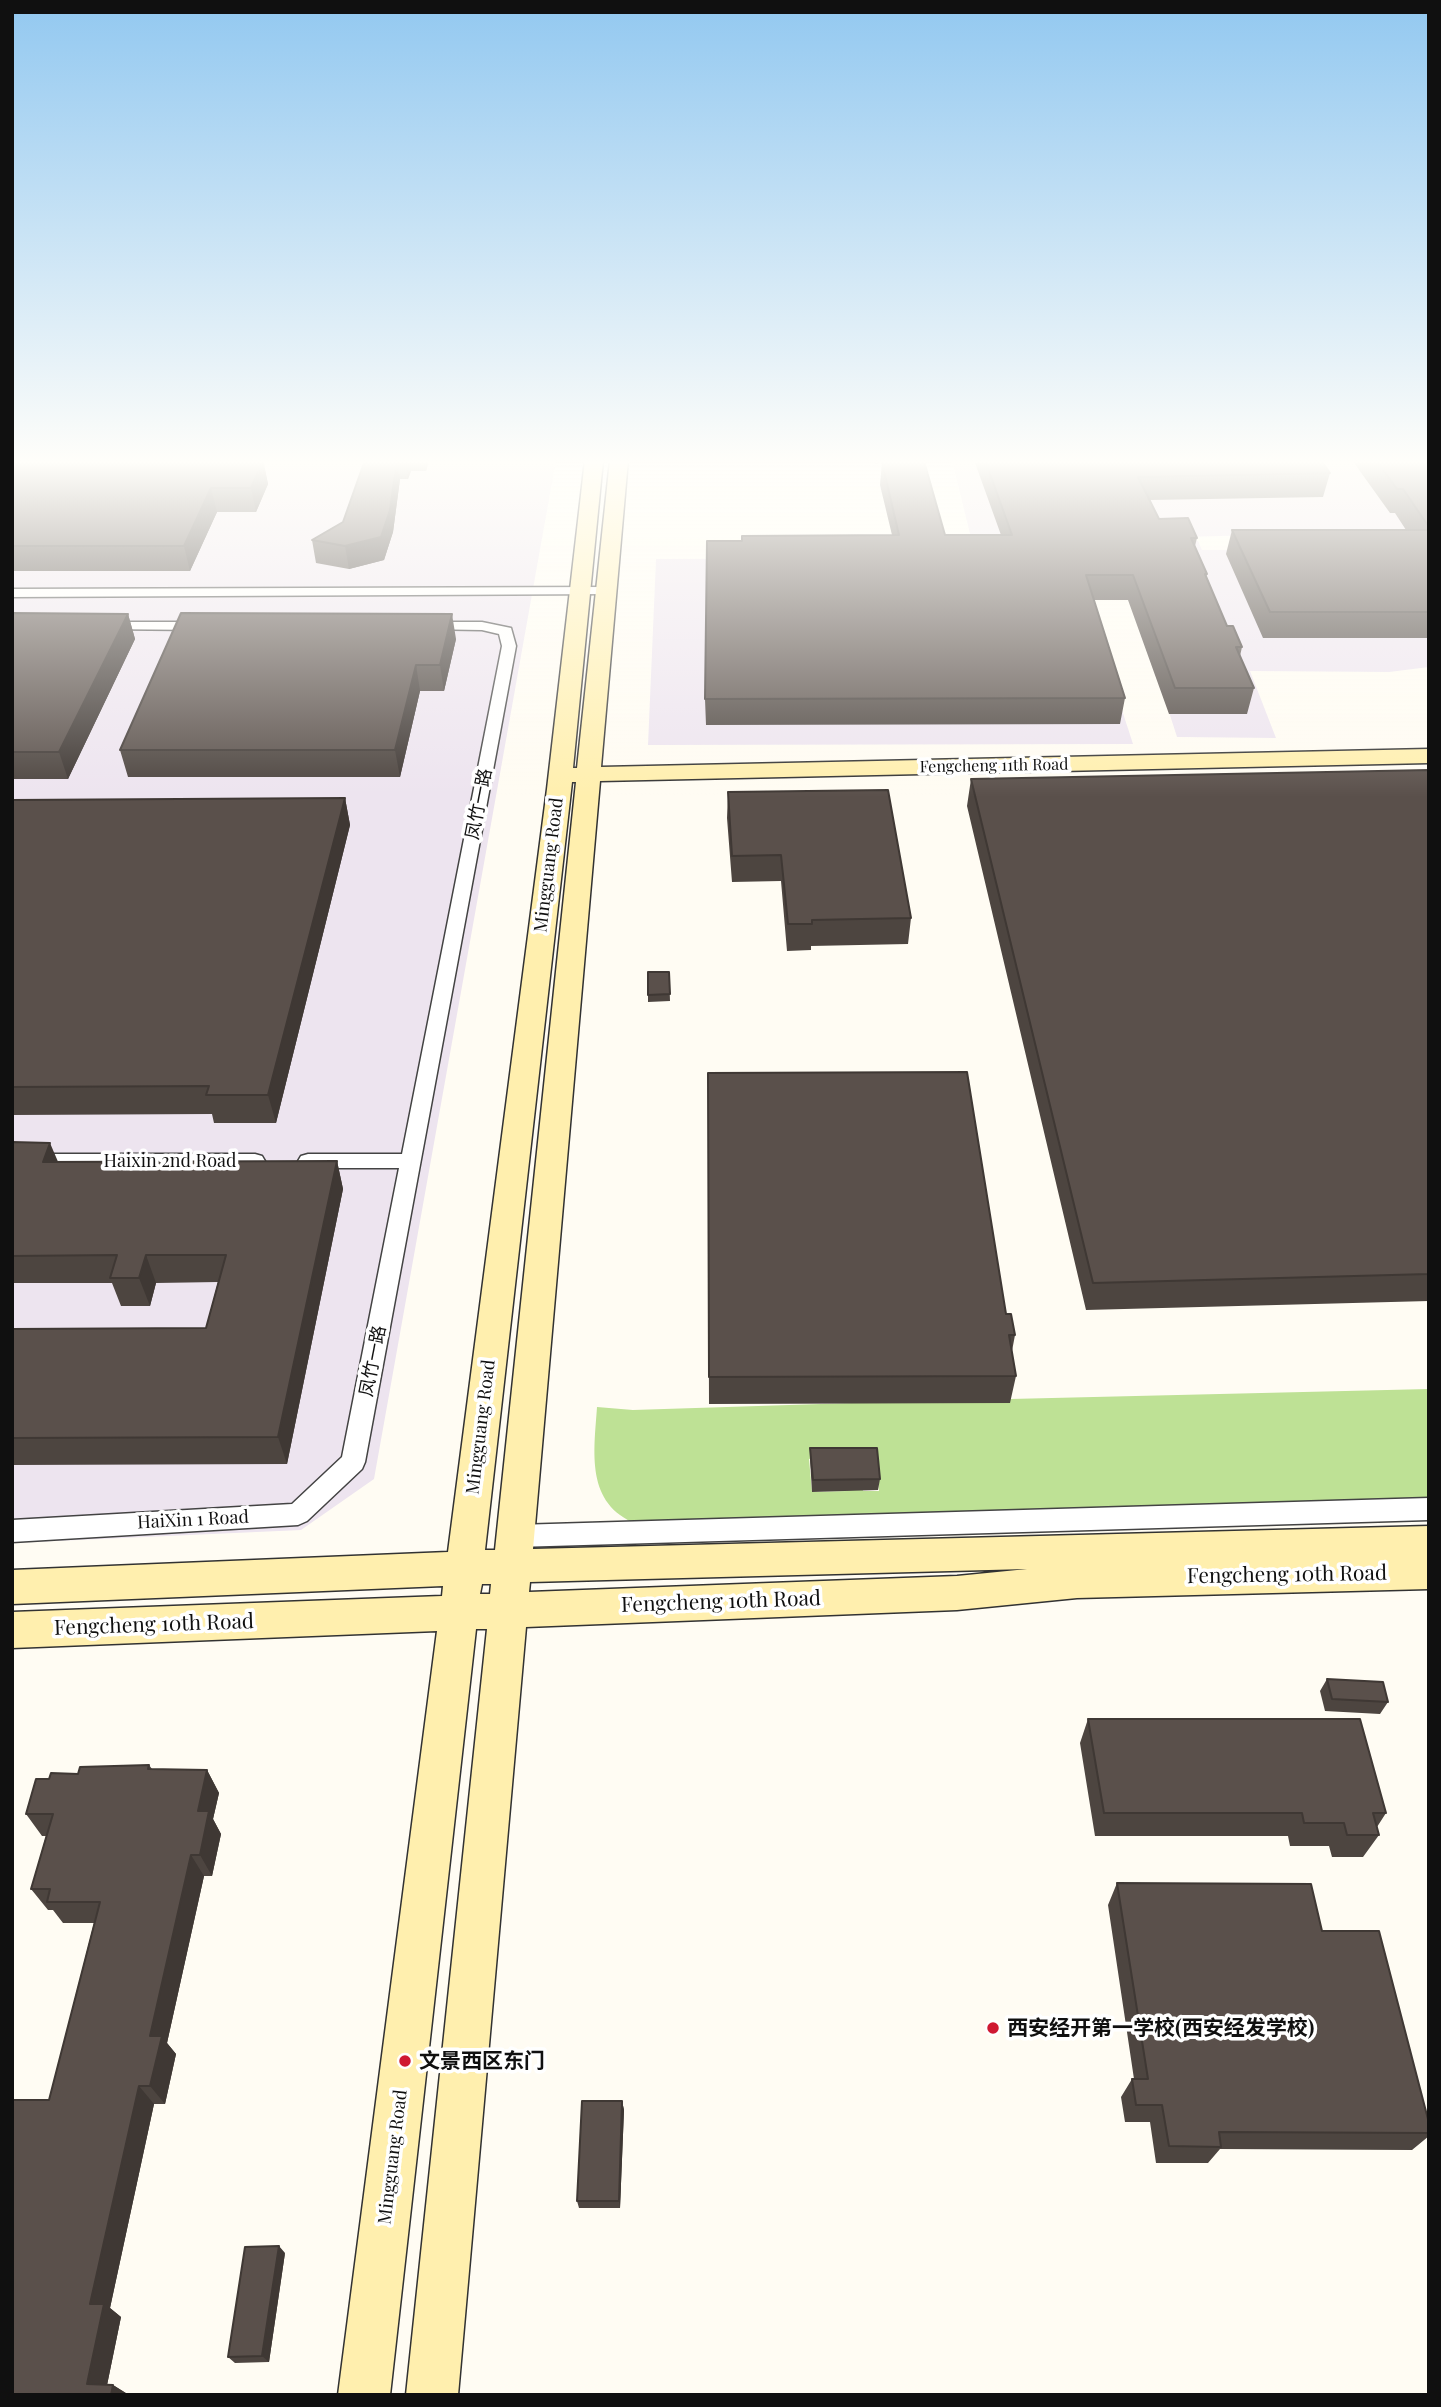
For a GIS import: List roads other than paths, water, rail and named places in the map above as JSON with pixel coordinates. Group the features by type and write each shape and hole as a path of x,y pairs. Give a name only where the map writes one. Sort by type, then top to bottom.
{"main road":[{"name":"Mingguang Road","path":"593,572 593,592"},
{"name":"Mingguang Road","path":"432,2395 515,1551 574,775 597,572"},
{"name":"Fengcheng 11th Road","path":"574,775 1429,756"},
{"name":"Mingguang Road","path":"364,2395 464,1567 574,775"},
{"name":"Fengcheng 10th Road","path":"12,1587 464,1567 515,1551 1429,1542"},
{"name":"Fengcheng 10th Road","path":"12,1630 957,1593 1077,1581 1429,1572"}],"street":[{"path":"12,593 593,592"},
{"path":"82,626 221,626"},
{"name":"凤竹一路","path":"353,1462 509,646 506,631 482,626 414,626"},
{"name":"Haixin 2nd Road","path":"12,1161 411,1161"},
{"name":"HaiXin 1 Road","path":"12,1531 298,1514 353,1462"},
{"path":"515,1551 1429,1509"}],"place":[{"name":"西安经开第一学校(西安经发学校)","path":"993,2028"},
{"name":"文景西区东门","path":"405,2061"}]}
